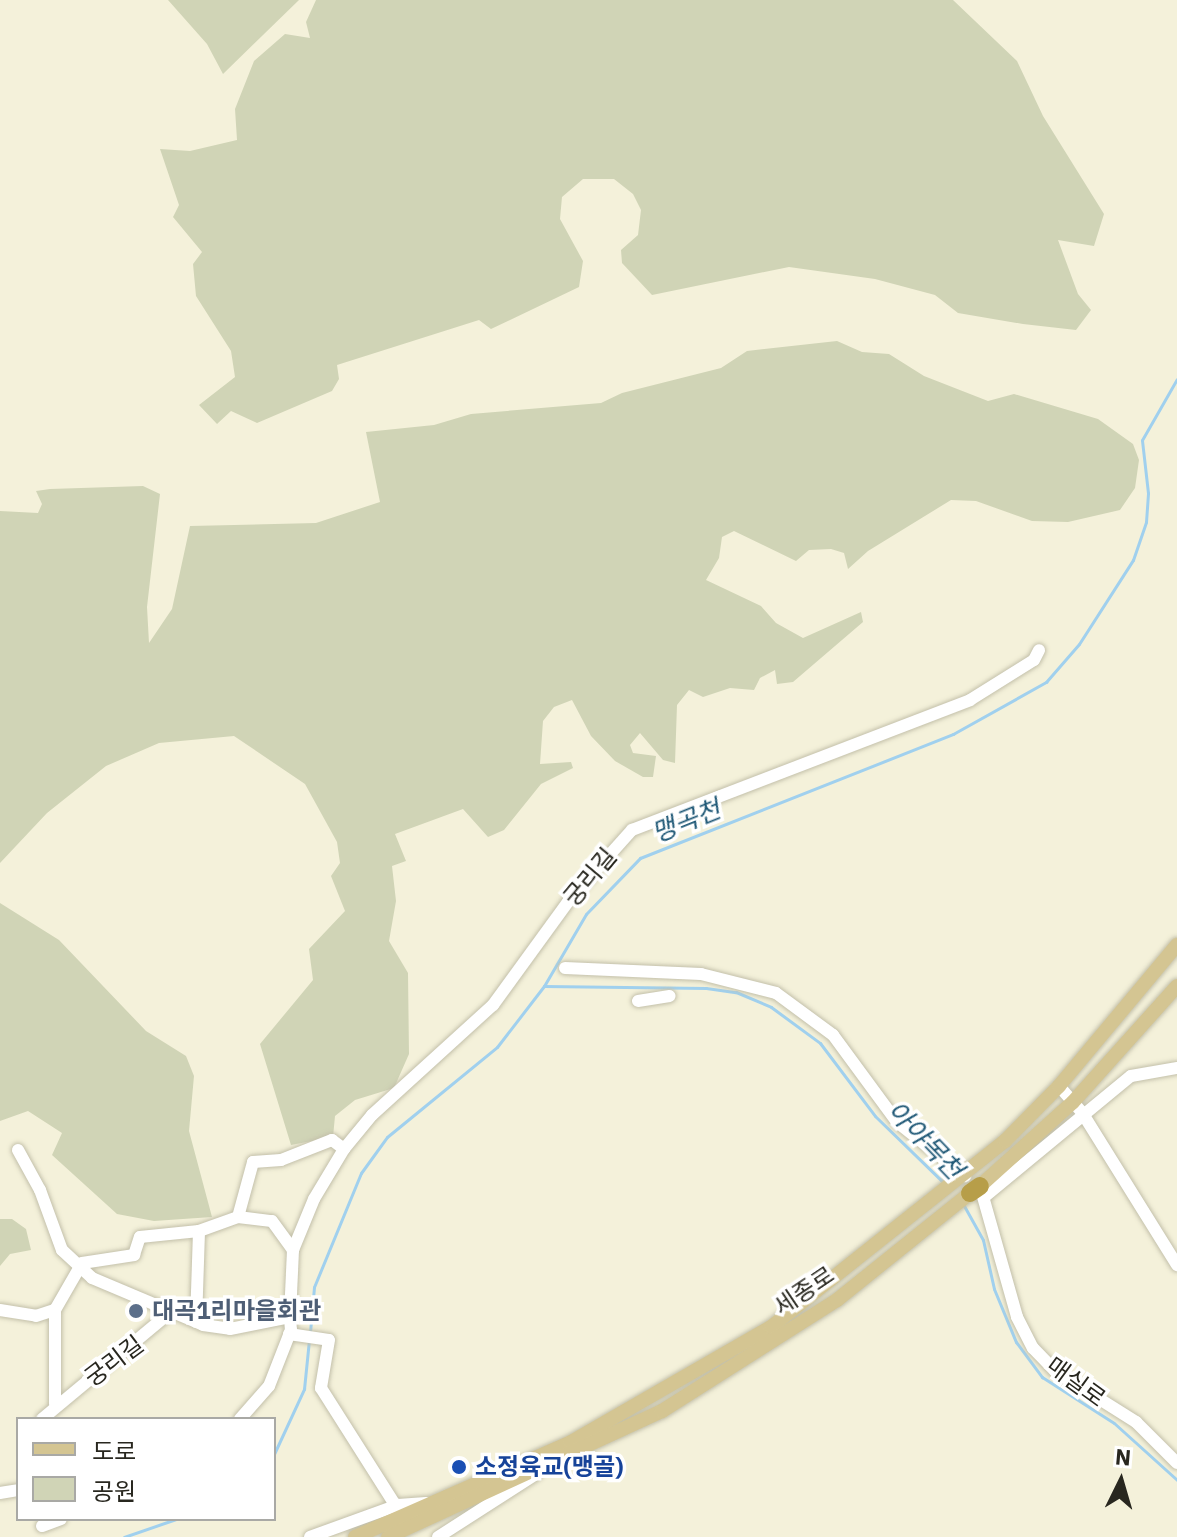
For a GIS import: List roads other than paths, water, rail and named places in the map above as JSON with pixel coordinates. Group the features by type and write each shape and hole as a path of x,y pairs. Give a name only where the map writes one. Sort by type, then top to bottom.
{"main road":[{"name":"세종로","path":"388,1537 662,1411 837,1300 954,1208 1172,962 1177,945"},
{"name":"세종로","path":"355,1537 441,1502 571,1442 771,1327 939,1198 971,1187 1078,1108 1177,986"}],"street":[{"name":"궁리길","path":"242,1417 269,1386 289,1334 293,1250 314,1199 344,1149 372,1115 493,1005 570,899 632,830 970,700 1034,660 1039,650"},
{"path":"565,968 662,970 740,980 808,1013 833,1035 897,1122 971,1187"},
{"path":"638,1001 665,997 662,970"},
{"path":"1078,1108 1131,1076 1177,1068"},
{"path":"1059,1086 1078,1108 1177,1265"},
{"path":"238,1217 253,1162 281,1160 332,1140 344,1149"},
{"name":"궁리길","path":"18,1150 40,1190 62,1250 82,1263 92,1278 169,1313 230,1329 290,1317"},
{"name":"매실로","path":"971,1187 1017,1317 1033,1348 1055,1371 1136,1422 1177,1463"},
{"path":"82,1263 134,1255 140,1237 199,1231 238,1217 272,1221 293,1250"},
{"path":"196,1322 199,1231"},
{"name":"궁리길","path":"55,1404 55,1310 82,1263"},
{"path":"0,1310 36,1316 55,1310"},
{"name":"궁리길","path":"44,1417 55,1404 127,1352 169,1313"},
{"path":"289,1334 329,1340 321,1388 396,1506"},
{"path":"440,1536 547,1466"},
{"path":"310,1537 396,1506 441,1502"}],"waterway":[{"name":"맹곡천","path":"310,1332 314,1287 361,1173 387,1137 497,1047 544,986 586,914 640,858 953,734 1046,682 1079,644 1133,560 1146,522 1148,493 1142,440 1177,379"},
{"name":"아야목천","path":"544,986 706,988 736,992 771,1007 820,1043 875,1116 944,1183"},
{"name":"아야목천","path":"963,1204 983,1240 994,1289 1016,1342 1042,1377 1114,1423 1177,1480"},
{"name":"맹곡천","path":"276,1450 304,1389 309,1340"},
{"name":"맹곡천","path":"124,1537 170,1521"}],"place":[{"name":"대곡1리마을회관","path":"136,1311"},
{"name":"소정육교(맹골)","path":"459,1467"}]}
